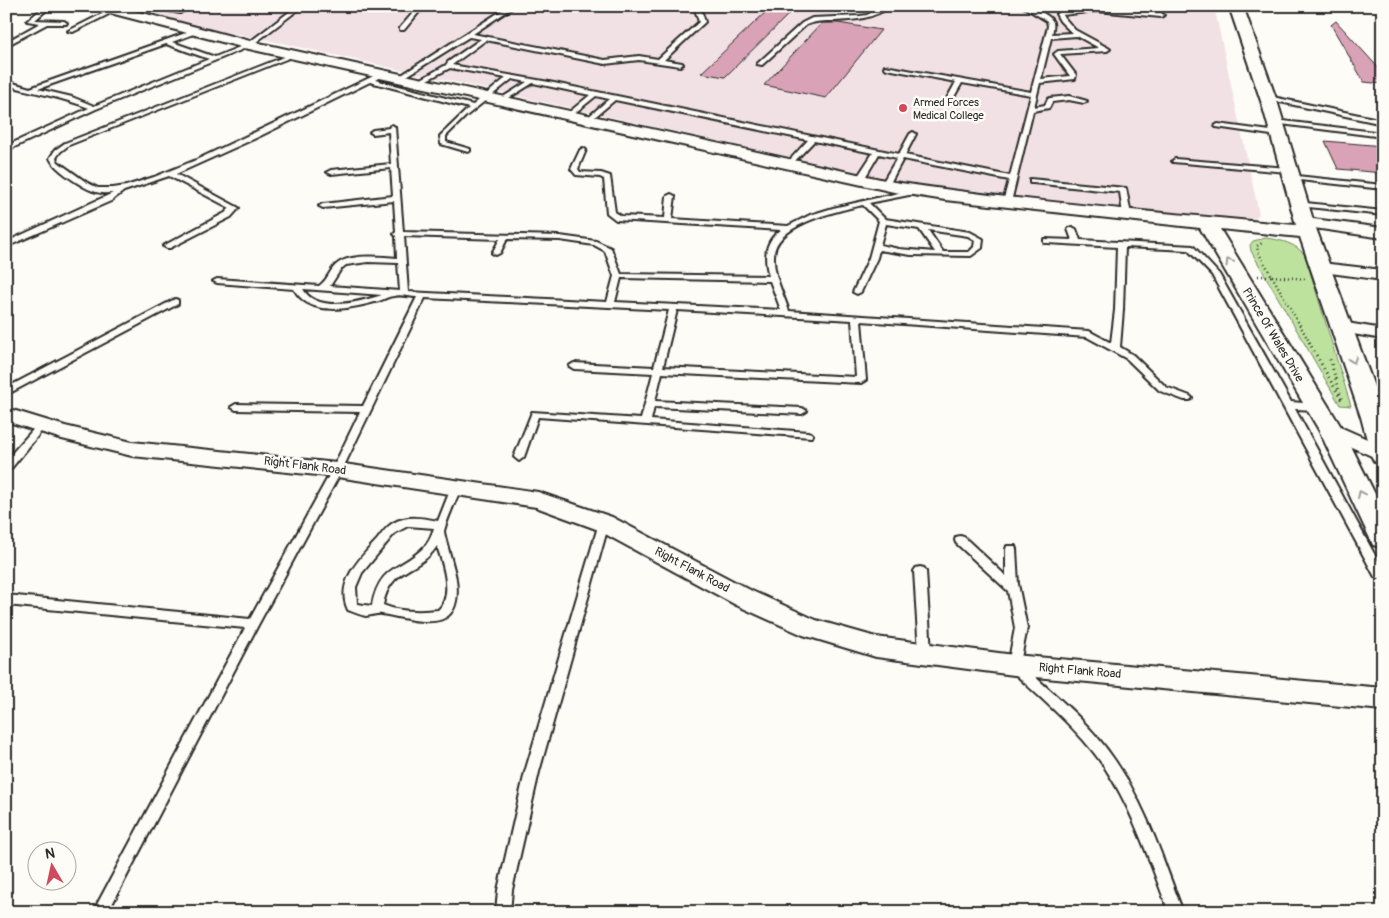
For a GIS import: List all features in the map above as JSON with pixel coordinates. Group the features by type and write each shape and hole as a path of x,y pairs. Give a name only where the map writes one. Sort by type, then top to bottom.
{"street":[{"path":"1236,6 1268,98 1306,227 1316,271 1341,327 1373,417 1383,454"},
{"path":"107,8 249,45 296,54 376,77 400,78 419,82 479,102 502,100 885,185 1007,202 1207,224 1306,227 1383,233"},
{"name":"Prince Of Wales Drive","path":"1207,224 1331,430 1383,538"},
{"path":"1316,271 1383,275"},
{"path":"1316,271 1383,283"},
{"path":"1341,327 1383,334"},
{"name":"Right Flank Road","path":"6,414 41,426 132,449 337,470 538,500 604,524 744,598 811,628 876,647 1014,665 1383,699"},
{"path":"1331,430 1383,454"}],"lane":[{"path":"49,6 30,21 64,24"},
{"path":"142,6 180,11 189,6"},
{"path":"6,149 94,108 249,45 301,6"},
{"path":"402,29 422,6"},
{"path":"400,78 513,6"},
{"path":"659,61 702,22 696,6"},
{"path":"760,64 804,24 812,20 868,16 889,6"},
{"path":"1007,202 1051,26 1049,20 1024,6"},
{"path":"71,31 107,8"},
{"path":"1037,81 1073,78 1057,54 1060,52 1107,49 1079,34 1062,20 1059,14 1072,10 1097,10 1161,15"},
{"path":"6,44 46,22"},
{"path":"6,89 30,90 197,31"},
{"path":"1049,36 1079,34"},
{"path":"468,35 605,62 639,58 680,64"},
{"path":"419,82 449,66 450,63 486,38"},
{"path":"167,42 214,59"},
{"path":"296,54 67,144 57,151 53,158 55,163 93,188 101,191 128,186 169,173 263,132 376,77 479,102"},
{"path":"449,66 532,81 1012,179"},
{"path":"887,67 1034,94"},
{"path":"468,150 443,143 443,136 479,102 511,77"},
{"path":"948,102 960,80"},
{"path":"502,100 532,81"},
{"path":"6,83 70,98 94,108"},
{"path":"569,115 594,94"},
{"path":"588,120 613,98"},
{"path":"1030,109 1047,107 1050,100 1069,98 1084,101"},
{"path":"1268,98 1383,122"},
{"path":"1218,126 1383,135"},
{"path":"373,132 392,128 398,234 404,294"},
{"path":"885,185 913,134"},
{"path":"789,164 812,139"},
{"path":"583,150 574,169 578,174 601,175 607,178 611,214 618,218 789,228"},
{"path":"860,179 877,152"},
{"path":"1175,161 1383,187"},
{"path":"331,172 395,166"},
{"path":"167,246 228,214 235,208 169,173"},
{"path":"1033,181 1123,190 1126,215"},
{"path":"6,245 108,198 128,186"},
{"path":"786,313 770,264 771,245 783,231 799,222 832,211 918,190"},
{"path":"668,221 671,196"},
{"path":"323,206 396,198"},
{"path":"865,203 883,222 970,234 979,239 978,248 971,254 891,251 876,246"},
{"path":"1299,204 1383,213"},
{"path":"858,292 883,222"},
{"path":"921,226 940,253"},
{"path":"1072,229 1077,243"},
{"path":"398,234 560,238 596,242 608,250 618,276 610,306"},
{"path":"496,253 505,236"},
{"path":"1046,241 1190,248 1215,274 1379,574"},
{"path":"1115,349 1120,323 1118,283 1121,245"},
{"path":"320,288 330,284 338,266 345,261 357,259 401,261"},
{"path":"618,276 775,279"},
{"path":"217,281 610,306 786,313 1089,334 1130,357 1163,390 1187,398"},
{"path":"297,286 306,299 320,305 350,306 393,293"},
{"path":"100,912 337,470 422,295"},
{"path":"6,392 175,302"},
{"path":"645,423 673,309"},
{"path":"574,366 861,380 856,318"},
{"path":"650,404 802,411"},
{"path":"1288,405 1316,407"},
{"path":"236,407 367,409"},
{"path":"519,457 535,414 808,435"},
{"path":"6,467 41,426"},
{"path":"439,528 451,584 449,606 441,615 419,617 395,614 378,608 378,596 384,582 400,568 430,548 456,488"},
{"path":"382,609 367,611 352,607 349,596 350,586 360,565 398,525 415,521 439,528"},
{"path":"503,912 505,890 532,772 604,524"},
{"path":"960,540 1014,590"},
{"path":"1011,549 1014,590 1021,628 1014,665 1079,729 1108,763 1134,808 1176,912"},
{"path":"920,571 925,653"},
{"path":"6,600 254,624"}],"path":[{"path":"1268,242 1257,246 1258,252 1342,401 1328,352"},
{"path":"1238,276 1272,276 1307,280 1316,271"}],"shaded area":[{"name":"Armed Forces Medical College","path":"117,6 1214,6 1259,214 1253,221 1156,213 914,185 258,38 202,28"}],"green space":[{"path":"1266,238 1287,243 1305,255 1351,406 1340,405 1251,251 1250,245 1253,241"}],"building":[{"path":"770,8 792,11 725,77 701,73"},
{"path":"1336,21 1383,73 1383,84 1364,82 1331,25"},
{"path":"822,23 838,23 881,30 826,98 764,85"},
{"path":"1325,141 1383,146 1383,173 1338,169"}],"place":[{"name":"Armed Forces Medical College","path":"903,108"}]}
